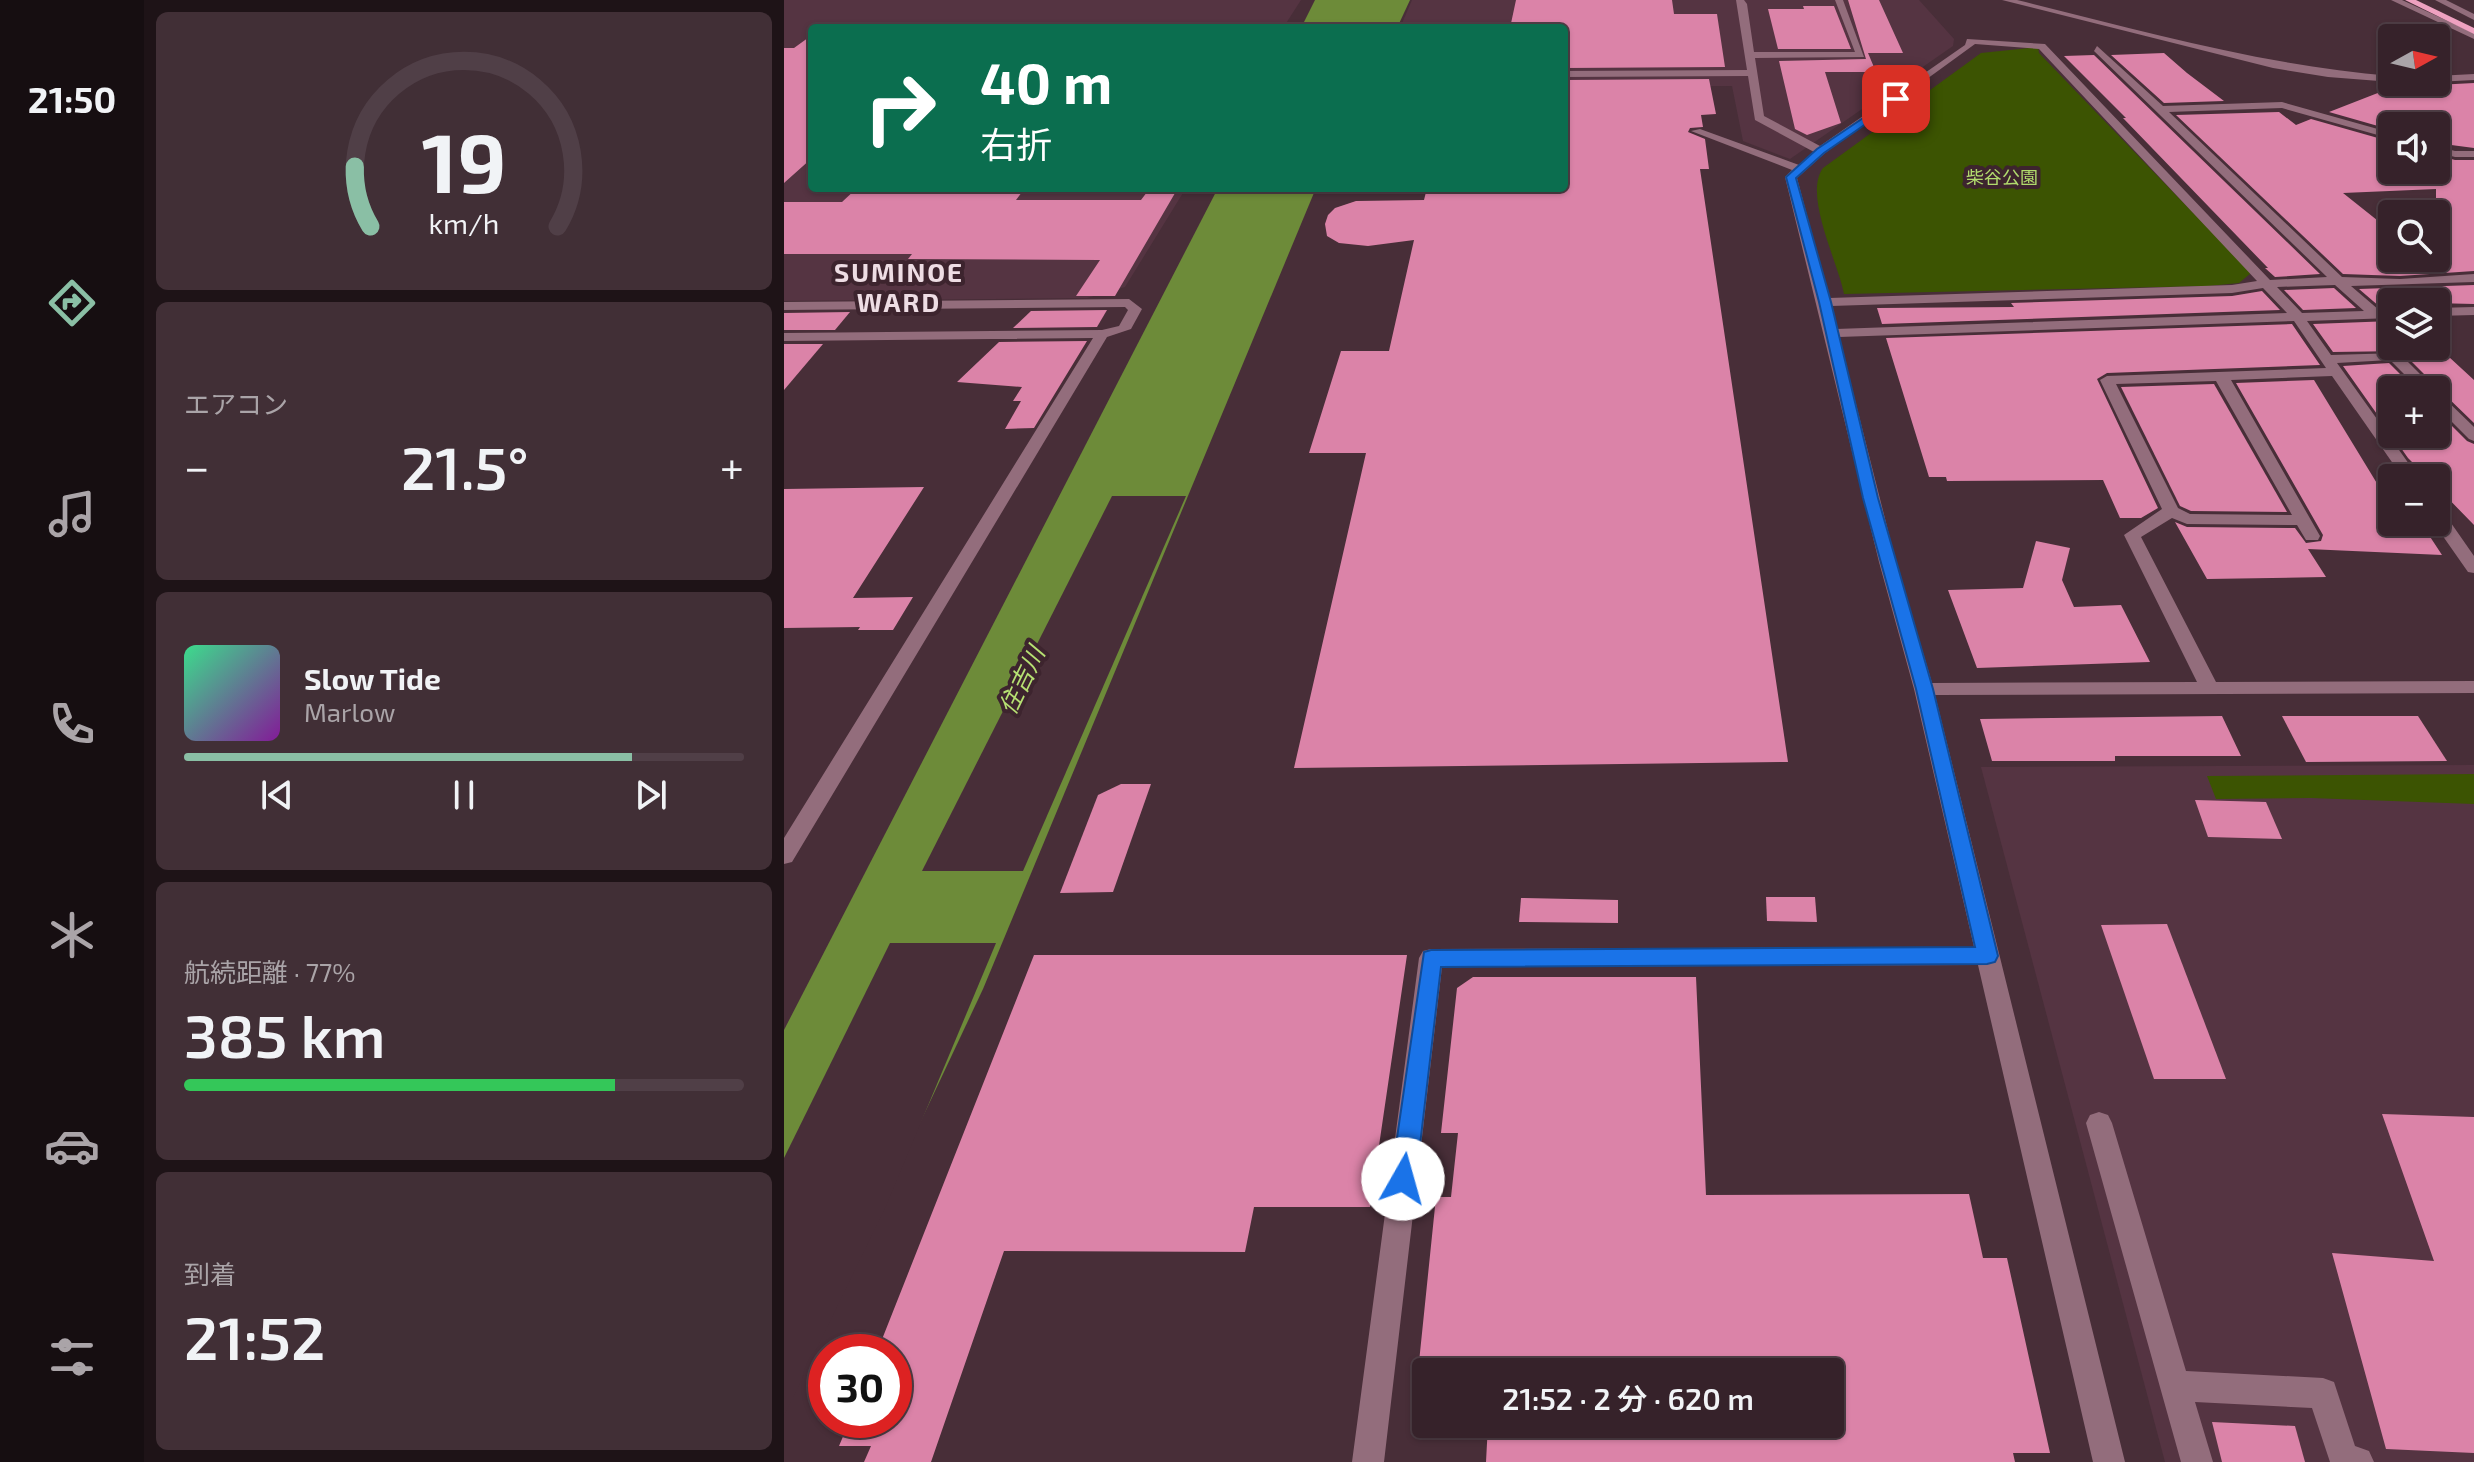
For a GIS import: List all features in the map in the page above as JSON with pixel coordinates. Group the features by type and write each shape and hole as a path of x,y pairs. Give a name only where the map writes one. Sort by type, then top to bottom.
{"main road":[{"path":"2409,0 2474,34"},
{"path":"2427,0 2474,19"}],"street":[{"path":"1740,0 1759,118 1821,151"},
{"path":"1750,55 1861,55 1839,0"},
{"path":"2006,0 2273,65 2378,77"},
{"path":"2395,0 2474,34"},
{"path":"2439,0 2474,19"},
{"path":"2109,1462 1924,689 1870,498 1825,302 1791,177 1821,151 1970,46 1970,41 2042,46 2297,316 2401,464"},
{"path":"2097,49 2376,315"},
{"path":"1568,74 1753,73"},
{"path":"2450,78 2474,77"},
{"path":"2160,109 2282,105 2378,132"},
{"path":"1696,131 1800,169"},
{"path":"2450,153 2474,154"},
{"path":"1825,302 2232,289 2267,283 2336,279 2356,282 2474,278"},
{"path":"784,306 1129,303 1135,309 1124,329 1102,334 784,337"},
{"path":"2450,312 2474,311"},
{"path":"1832,333 2376,315"},
{"path":"784,856 1102,334"},
{"path":"2302,520 2187,519 2171,511 2107,380 2221,376 2332,366 2394,356 2414,376"},
{"path":"2221,376 2312,536"},
{"path":"2450,412 2474,436"},
{"path":"2171,511 2132,535 2210,688"},
{"path":"2450,534 2474,568"},
{"path":"1924,689 2474,687"},
{"path":"1368,1462 1431,958 1987,956"},
{"path":"2099,1123 2197,1462"},
{"path":"2177,1386 2323,1393 2344,1459 2358,1462"}],"shaded area":[{"path":"784,0 1301,0 1286,24 808,24 808,192 1184,192 1125,287 1087,298 784,301"},
{"path":"1412,0 1919,0 1954,39 1953,46 1790,159 1743,141 1732,86 1568,87 1568,24 1402,24"},
{"path":"2474,765 2474,1462 2165,1462 1981,767"}],"green space":[{"name":"柴谷公園","path":"2038,47 2039,53 2251,273 2239,283 2208,286 1844,294 1819,211 1818,180 1823,168 1981,53"},
{"path":"2474,774 2474,804 2311,798 2216,799 2207,776"}],"water":[{"path":"1315,0 1410,0 1399,24 1303,24"},
{"name":"住吉川","path":"1216,192 1314,192 983,989 821,1334 808,1334 808,1361 784,1412 784,1030"}],"pier":[{"path":"1112,496 1186,496 1023,871 922,871"},
{"path":"890,943 996,943 886,1206 824,1334 808,1334 808,1367 784,1416 784,1158"}],"building":[{"path":"1516,0 1672,0 1674,14 1717,14 1725,67 1568,68 1568,24 1511,24"},
{"path":"1848,0 1879,0 1903,53 1868,53 1876,72 1825,72 1841,123 1807,135 1795,129 1779,61 1866,59"},
{"path":"1803,6 1834,6 1851,49 1778,49 1768,9 1804,9"},
{"path":"808,38 808,162 784,183 784,48 794,48"},
{"path":"2164,53 2224,101 2164,103 2111,55"},
{"path":"2094,55 2320,274 2275,277 2265,268 2268,268 2064,56"},
{"path":"1709,79 1716,114 1701,115 1703,127 1690,128 1688,132 1705,139 1709,169 1700,169 1788,762 1294,768 1366,453 1309,453 1341,351 1389,351 1414,240 1368,246 1339,243 1327,236 1325,224 1328,215 1335,208 1356,201 1424,200 1426,192 1568,192 1568,80"},
{"path":"2474,83 2474,148 2450,145 2450,112 2378,112 2378,126 2329,112 2378,93 2378,96 2450,96 2450,84"},
{"path":"2279,112 2296,125 2311,119 2378,138 2378,184 2450,184 2450,159 2474,160 2474,271 2400,276 2343,274 2176,115"},
{"path":"853,192 1022,192 1016,200 1141,200 1147,192 1176,192 1115,296 1076,296 1100,260 908,259 912,254 784,254 784,202 842,202"},
{"path":"2474,285 2474,304 2450,303 2450,288 2388,288"},
{"path":"2334,288 2356,308 2303,310 2284,290"},
{"path":"2378,288 2378,305 2359,289"},
{"path":"2262,291 2280,310 1882,324 1877,308 2014,307 2011,303 2232,296"},
{"path":"1107,310 1097,327 1013,328 1031,311"},
{"path":"850,312 835,330 784,330 784,313"},
{"path":"2378,322 2378,351 2333,352 2313,324"},
{"path":"2292,324 2320,365 2107,373 2097,379 2158,508 2141,518 2120,518 2103,480 1947,481 1946,477 1929,477 1886,338"},
{"path":"1087,341 1034,428 1005,429 1021,401 1013,401 1022,387 957,382 999,342"},
{"path":"784,344 823,344 784,390"},
{"path":"2450,358 2474,380 2474,423 2450,400 2450,376 2426,376 2410,360"},
{"path":"2389,363 2402,376 2378,376 2378,416 2343,366"},
{"path":"2314,380 2378,485 2378,536 2430,536 2442,555 2308,549 2326,577 2207,579 2175,522 2187,527 2295,528 2306,543 2321,541 2323,535 2236,383"},
{"path":"2214,384 2287,512 2191,511 2180,506 2121,387"},
{"path":"2450,424 2474,444 2474,525 2450,500 2450,464 2414,464 2401,448 2450,448"},
{"path":"924,487 853,598 913,597 893,630 784,628 784,489"},
{"path":"2036,541 2070,548 2062,580 2074,607 2121,605 2150,662 1977,668 1948,590 2023,588"},
{"path":"2222,716 2241,756 2115,756 2115,761 1992,761 1980,719"},
{"path":"2282,716 2418,716 2447,761 2306,762"},
{"path":"1121,784 1151,784 1113,892 1060,893 1098,795"},
{"path":"2195,800 2266,802 2282,839 2208,837"},
{"path":"1766,897 1815,897 1817,922 1767,921"},
{"path":"1521,898 1618,900 1618,923 1519,922"},
{"path":"2167,924 2226,1079 2154,1079 2101,925"},
{"path":"1034,955 1407,955 1370,1207 1254,1207 1245,1252 1004,1251 931,1462 864,1462 871,1446 839,1446 842,1438 912,1438 912,1334 884,1334"},
{"path":"1473,977 1696,977 1706,1195 1969,1194 1983,1258 2007,1258 2050,1453 2013,1453 2015,1462 1486,1462 1487,1438 1844,1438 1844,1358 1419,1358 1436,1197 1451,1197 1458,1133 1441,1133 1457,988"},
{"path":"2382,1114 2474,1117 2474,1453 2386,1449 2332,1253 2434,1261"},
{"path":"2212,1422 2295,1426 2305,1462 2222,1462"}],"district":[{"name":"SUMINOE WARD","path":"899,286"}],"route":[{"path":"1403,1179 1431,958 1987,956 1924,689 1870,498 1825,302 1791,177 1821,151 1896,99"}]}
